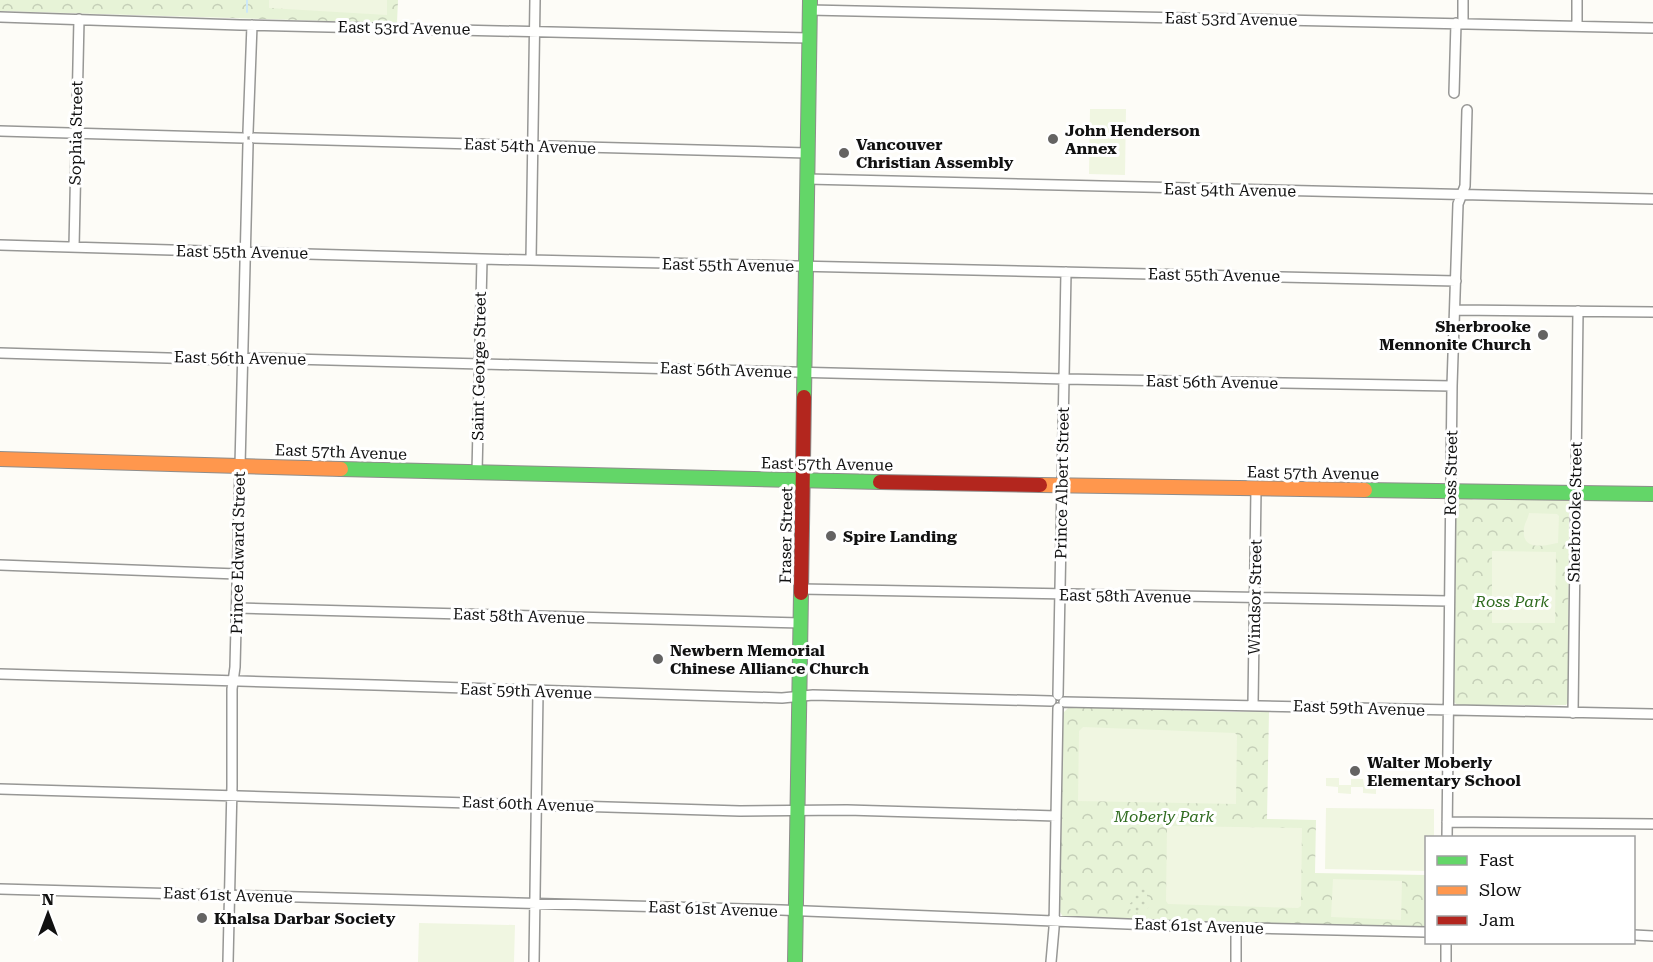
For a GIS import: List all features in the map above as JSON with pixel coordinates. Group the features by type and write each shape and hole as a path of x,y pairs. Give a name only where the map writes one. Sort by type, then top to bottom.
{"street":[{"path":"531,260 535,0"},
{"path":"1455,93 1459,23 1463,0"},
{"path":"1576,26 1577,0"},
{"name":"East 53rd Avenue","path":"809,5 1653,28"},
{"name":"Fraser Street","path":"795,962 809,5"},
{"name":"East 53rd Avenue","path":"0,16 252,25 809,38"},
{"name":"Sophia Street","path":"74,247 79,19"},
{"name":"Prince Edward Street","path":"228,962 233,681 237,608 252,25"},
{"name":"Ross Street","path":"1446,836 1452,386 1458,206 1465,186 1467,110"},
{"name":"East 54th Avenue","path":"0,131 807,153"},
{"name":"East 54th Avenue","path":"807,179 1653,199"},
{"name":"East 55th Avenue","path":"0,245 482,259 1456,281"},
{"name":"Saint George Street","path":"477,472 482,259"},
{"name":"Prince Albert Street","path":"1051,962 1054,921 1066,272"},
{"path":"1456,310 1653,312"},
{"name":"Sherbrooke Street","path":"1573,713 1578,311"},
{"name":"East 56th Avenue","path":"0,353 1064,379 1452,386"},
{"name":"East 57th Avenue","path":"0,459 803,481 1653,494"},
{"name":"Windsor Street","path":"1253,705 1256,489"},
{"path":"0,565 237,574"},
{"name":"East 58th Avenue","path":"801,589 1449,601"},
{"name":"East 58th Avenue","path":"237,608 801,624"},
{"name":"East 59th Avenue","path":"0,674 538,692 798,697 813,695 1653,714"},
{"path":"534,962 538,692"},
{"name":"East 60th Avenue","path":"0,789 1056,816"},
{"path":"1447,822 1653,824"},
{"name":"East 61st Avenue","path":"0,889 535,903 1236,928 1425,932"},
{"path":"1236,928 1236,962"},
{"path":"1635,935 1653,936"},
{"path":"1446,944 1446,962"}],"green space":[{"path":"0,0 398,0 397,23 0,11"},
{"path":"269,0 387,0 387,15 269,8"},
{"path":"1090,109 1126,109 1125,175 1089,174"},
{"name":"Ross Park","path":"1467,497 1474,500 1569,500 1568,702 1566,705 1458,706 1454,702 1456,502 1460,498"},
{"path":"1529,513 1559,516 1558,543 1535,546 1526,541 1524,528"},
{"path":"1492,551 1556,552 1555,623 1492,623"},
{"name":"Moberly Park","path":"1069,707 1269,712 1267,819 1316,820 1315,873 1425,875 1425,928 1063,917 1060,912 1063,713"},
{"path":"1083,727 1235,733 1237,735 1236,804 1078,801 1079,731"},
{"path":"1326,778 1339,778 1339,785 1351,785 1351,779 1363,779 1364,785 1376,785 1376,794 1363,793 1363,787 1351,787 1351,794 1338,793 1338,787 1326,786"},
{"path":"1326,808 1434,809 1434,836 1425,836 1425,871 1325,869"},
{"path":"1167,826 1302,828 1301,906 1298,908 1168,904 1166,901"},
{"path":"1333,879 1402,881 1401,920 1331,917"},
{"path":"1141,887 1146,889 1149,907 1144,912 1134,913 1127,906 1133,901 1131,897 1134,890"},
{"path":"419,923 515,925 514,962 418,962"}],"waterway":[{"path":"247,0 247,12"}],"traffic: fast":[{"path":"804,397 810,0"},
{"path":"341,469 880,482"},
{"path":"1365,490 1653,494"},
{"path":"795,962 801,593"}],"traffic: slow":[{"path":"0,459 341,469"},
{"path":"1040,485 1365,490"}],"traffic: jam":[{"path":"801,593 804,397"},
{"path":"880,482 1040,485"}],"place":[{"name":"John Henderson Annex","path":"1053,139"},
{"name":"Vancouver Christian Assembly","path":"844,153"},
{"name":"Sherbrooke Mennonite Church","path":"1543,335"},
{"name":"Spire Landing","path":"831,536"},
{"name":"Newbern Memorial Chinese Alliance Church","path":"658,659"},
{"name":"Walter Moberly Elementary School","path":"1355,771"},
{"name":"Khalsa Darbar Society","path":"202,918"}]}
